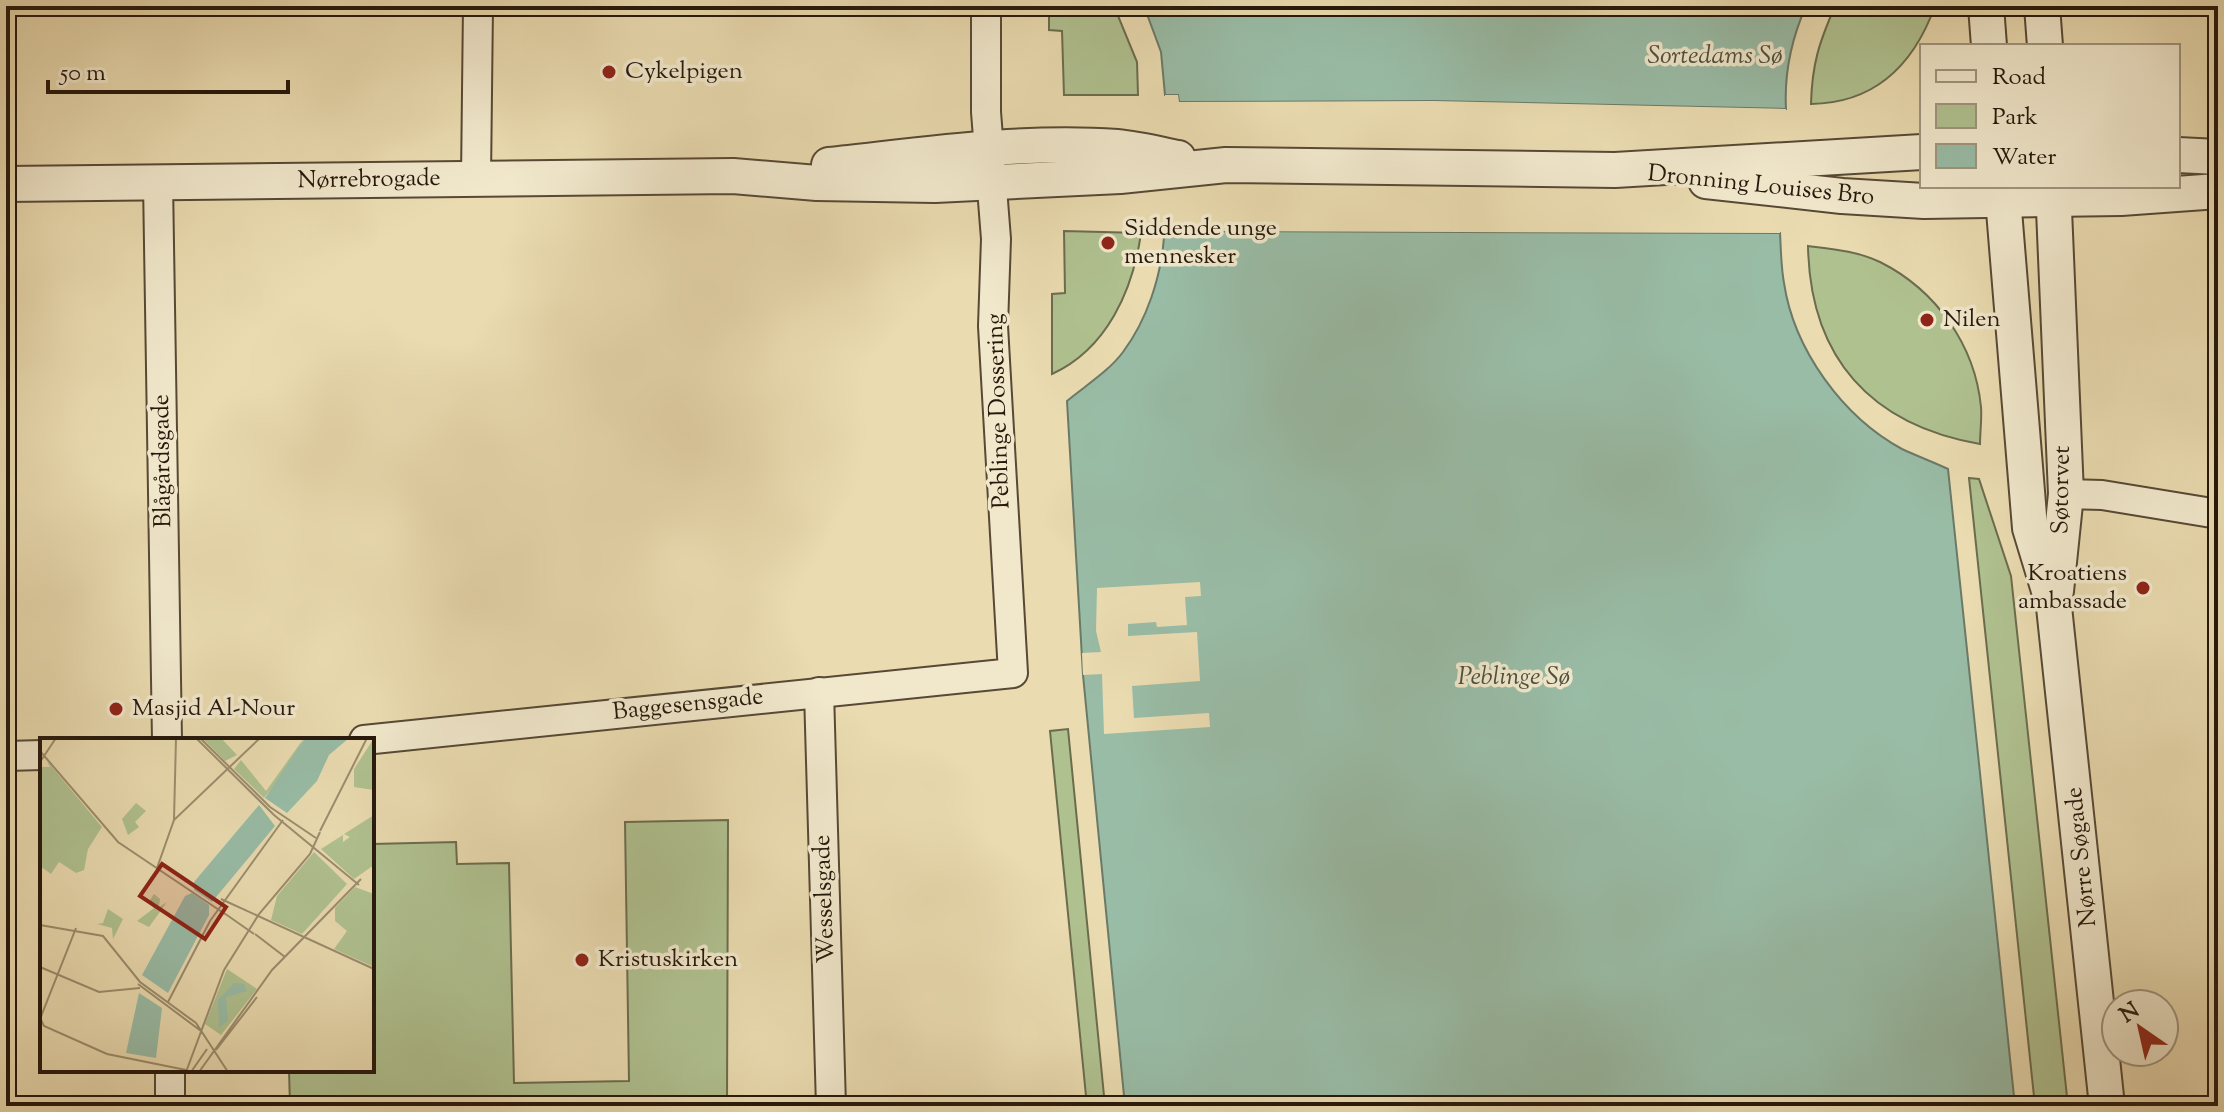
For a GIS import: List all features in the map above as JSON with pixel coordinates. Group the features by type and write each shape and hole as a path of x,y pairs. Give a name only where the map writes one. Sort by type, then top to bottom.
{"street":[{"path":"476,178 478,6"},
{"name":"Peblinge Dossering","path":"986,6 986,100 996,260 993,326 1013,673"},
{"path":"1986,6 1989,44"},
{"path":"2042,6 2045,44"},
{"name":"Dronning Louises Bro","path":"991,166 1119,147 1226,165 1615,170 1920,152"},
{"path":"2180,155 2218,157"},
{"name":"Nørrebrogade","path":"6,184 733,176 991,166"},
{"name":"Dronning Louises Bro","path":"1615,170 1873,199 2002,192 2053,192 2121,198 2218,191"},
{"name":"Blågårdsgade","path":"158,182 167,738"},
{"name":"Søtorvet","path":"2002,192 2030,528 2054,607"},
{"name":"Søtorvet","path":"2053,192 2066,494 2054,607"},
{"path":"2066,494 2104,496 2218,514"},
{"name":"Nørre Søgade","path":"2054,607 2107,1106"},
{"name":"Baggesensgade","path":"374,739 1013,673"},
{"name":"Wesselsgade","path":"819,692 831,1106"},
{"path":"6,756 40,755"},
{"path":"170,1072 170,1106"}],"green space":[{"path":"1049,6 1114,6 1137,62 1138,95 1064,95 1062,31 1049,30"},
{"path":"1835,6 1935,6 1916,46 1890,76 1855,96 1811,104 1817,54"},
{"path":"1064,231 1141,233 1131,276 1114,316 1088,349 1052,374 1052,294 1065,293"},
{"path":"1808,246 1853,253 1880,262 1919,288 1935,304 1961,341 1971,362 1981,407 1980,444 1941,435 1907,421 1878,403 1854,380 1835,353 1820,322 1811,286"},
{"path":"1969,478 1979,479 2011,576 2068,1106 2035,1106"},
{"path":"1068,729 1105,1106 1087,1106 1050,731"},
{"path":"728,820 727,1106 290,1106 289,1072 374,1072 374,844 456,842 457,864 509,863 514,1083 629,1081 625,822"}],"water":[{"name":"Sortedams Sø","path":"1144,6 1806,6 1790,56 1786,109 1433,101 1179,102 1178,95 1165,95 1161,52"},
{"name":"Peblinge Sø","path":"1178,231 1780,233 1783,277 1790,308 1798,333 1825,379 1841,400 1880,435 1902,449 1948,469 2015,1106 1125,1106 1083,675 1067,401 1111,366 1132,340 1151,298 1164,237 1177,237"}],"pier":[{"path":"1165,95 1178,95 1179,102 1433,101 1786,109 1786,113 1433,105 1179,106 1174,99 1165,99"},
{"path":"1178,227 1780,229 1780,233 1178,231 1177,237 1164,237 1164,233 1174,233"},
{"path":"1200,582 1201,596 1185,597 1187,625 1157,627 1156,622 1128,624 1128,636 1197,632 1200,681 1132,686 1134,718 1209,713 1210,727 1104,734 1102,674 1083,675 1082,653 1101,652 1096,631 1097,588"}],"place":[{"name":"Cykelpigen","path":"609,72"},
{"name":"Siddende unge mennesker","path":"1108,243"},
{"name":"Nilen","path":"1927,320"},
{"name":"Kroatiens ambassade","path":"2143,588"},
{"name":"Masjid Al-Nour","path":"116,709"},
{"name":"Kristuskirken","path":"582,960"}]}
